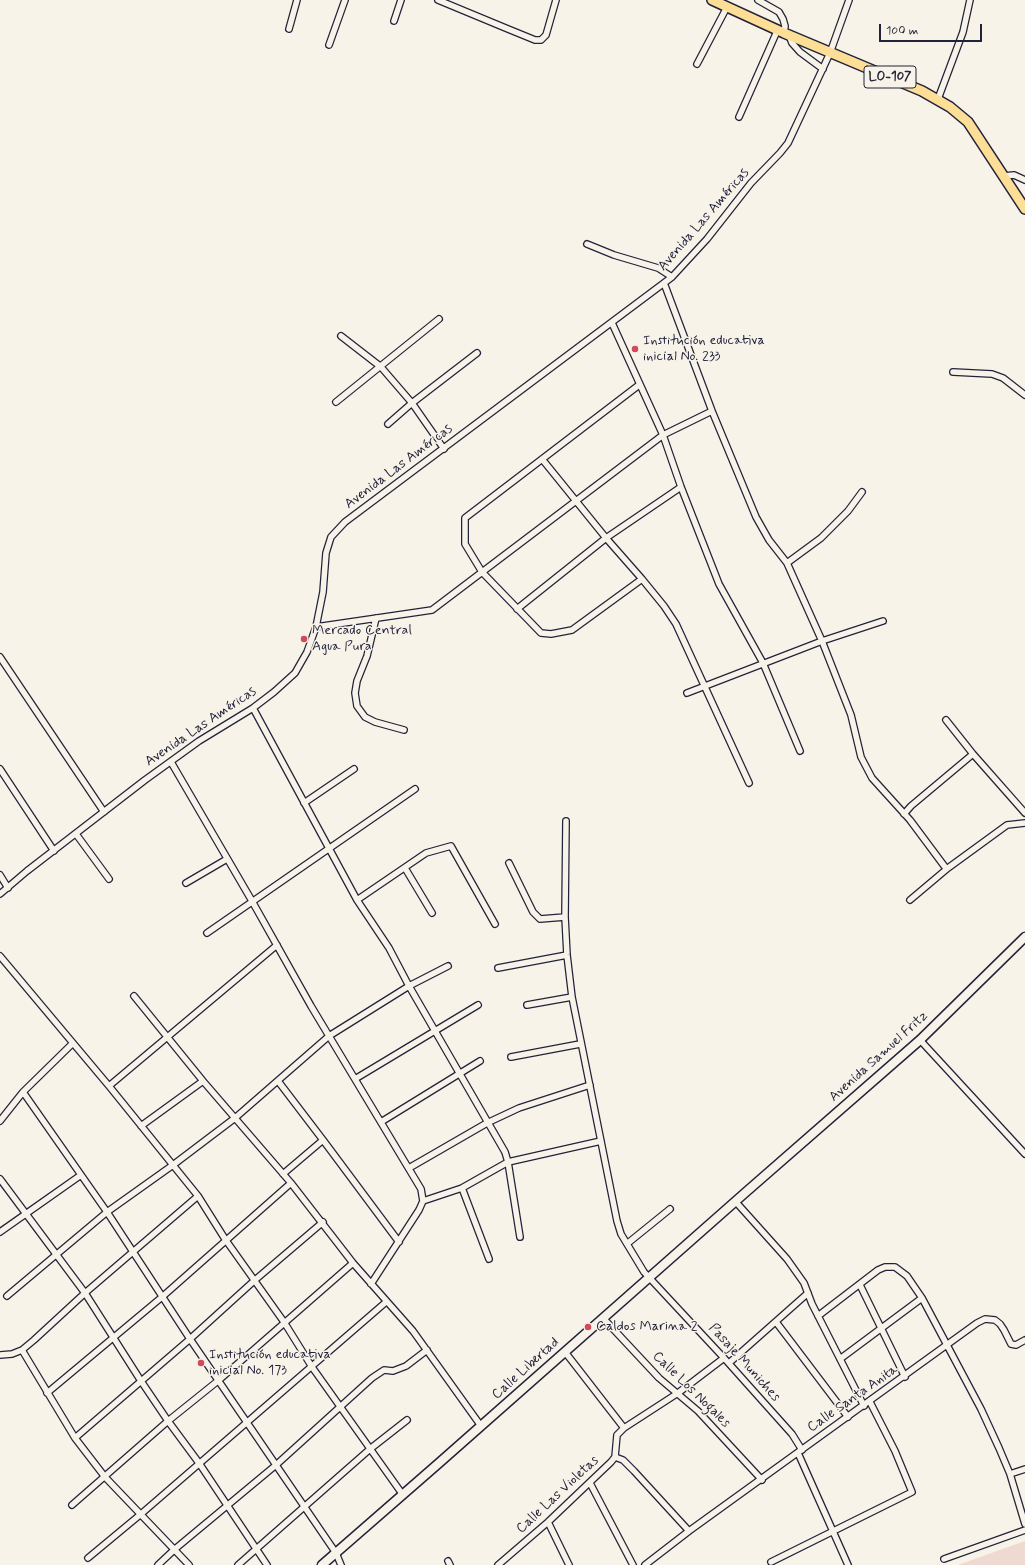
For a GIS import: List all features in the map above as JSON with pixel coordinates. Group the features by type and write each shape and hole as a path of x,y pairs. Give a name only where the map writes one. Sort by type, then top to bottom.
{"main road":[{"name":"LO-107","path":"712,0 830,53 922,91 950,107 968,122 1025,209"}],"street":[{"path":"289,29 297,0"},
{"path":"329,45 345,0"},
{"path":"394,21 401,0"},
{"path":"438,0 508,30 534,40 541,40 546,35 556,0"},
{"path":"739,117 784,33 785,26 779,12 758,0"},
{"name":"Avenida Las Américas","path":"0,894 145,780 199,741 253,708 295,673 307,652 316,627 323,592 326,553 330,537 345,522 672,277 707,239 750,183 788,143 830,53 849,0"},
{"path":"938,100 963,32 970,0"},
{"path":"697,64 727,7"},
{"path":"784,33 795,48 814,64 823,69"},
{"path":"1004,176 1014,175 1025,180"},
{"path":"587,244 614,255 658,268 672,277"},
{"path":"664,283 712,411 756,517 769,540 787,563 822,641 851,714 861,757 872,778 904,814 945,867 948,868"},
{"path":"336,402 439,319"},
{"path":"612,323 663,435 681,487 719,584 763,663 800,751"},
{"path":"341,336 380,367 412,403 444,449"},
{"path":"388,424 412,403 477,353"},
{"path":"953,372 992,374 1003,378 1025,394"},
{"path":"639,385 465,518 464,544 482,572 541,633 551,634 572,630 642,579"},
{"path":"316,627 432,610 663,435 712,411"},
{"path":"542,459 606,538 664,606 676,624 749,783"},
{"path":"517,609 606,538 681,487"},
{"path":"787,563 826,533 848,511 862,492"},
{"path":"376,618 367,656 357,681 355,692 357,706 365,717 375,722 404,730"},
{"path":"687,694 704,686 822,641 883,621"},
{"path":"0,657 104,812"},
{"path":"253,708 357,900 389,948 408,986 505,1152 508,1162 520,1237"},
{"path":"946,720 973,754 1025,813"},
{"path":"904,814 911,806 973,754"},
{"path":"170,762 329,1036 421,1189 423,1201 419,1210 371,1284"},
{"path":"0,769 54,851"},
{"path":"304,803 354,769"},
{"path":"208,933 415,789"},
{"name":"Pasaje Muniches","path":"566,821 565,917 567,955 572,997 580,1044 621,1234 644,1272 792,1434 832,1531 848,1565"},
{"path":"910,900 948,868 1007,825 1025,823"},
{"path":"76,834 109,879"},
{"path":"357,900 426,852 451,846 495,924"},
{"path":"186,883 227,859"},
{"path":"509,863 533,912 540,919 565,917"},
{"path":"405,868 432,912"},
{"path":"0,875 8,888"},
{"name":"Avenida Samuel Fritz","path":"746,1192 920,1040 1025,937"},
{"path":"109,1086 277,945"},
{"path":"498,968 567,955"},
{"path":"0,956 109,1086 198,1196 225,1239 284,1322 312,1367 403,1495"},
{"path":"7,1296 107,1212 235,1118 329,1036 408,986 448,966"},
{"path":"134,996 323,1222 353,1263 413,1331 481,1426"},
{"path":"527,1005 572,997"},
{"path":"355,1080 478,1005"},
{"path":"920,1040 1025,1154"},
{"path":"0,1121 23,1092 73,1043"},
{"path":"512,1057 580,1044"},
{"path":"381,1122 480,1061"},
{"path":"141,1126 203,1080"},
{"path":"278,1081 399,1242"},
{"path":"409,1168 488,1123 520,1108 590,1085"},
{"path":"23,1092 107,1212 132,1253 336,1553 341,1565"},
{"path":"283,1174 323,1140"},
{"path":"423,1201 462,1188 508,1162 601,1141"},
{"path":"0,1232 80,1175"},
{"path":"0,1179 57,1254 85,1294 114,1336 141,1382 199,1463 267,1565"},
{"path":"47,1392 162,1297 225,1239 291,1183"},
{"path":"462,1188 489,1259"},
{"name":"Calle Libertad","path":"322,1565 746,1192"},
{"path":"0,1355 12,1354 22,1350 198,1196"},
{"path":"735,1201 787,1259 804,1283 818,1316 864,1406"},
{"path":"628,1244 670,1209"},
{"path":"75,1438 323,1222"},
{"path":"72,1505 168,1421 219,1380 353,1263"},
{"path":"818,1316 878,1270 885,1267 895,1267 907,1276 922,1298 984,1416 1010,1474 1025,1524"},
{"path":"860,1285 905,1377"},
{"path":"729,1364 808,1293"},
{"path":"840,1359 922,1298"},
{"path":"88,1558 247,1423 386,1302"},
{"name":"Calle Los Nogales","path":"603,1318 659,1378 698,1411 762,1480"},
{"name":"Calle Santa Anita","path":"648,1564 689,1531 905,1377 977,1323 985,1319 995,1320 1000,1324 1011,1344 1016,1345 1025,1340"},
{"path":"776,1322 848,1417"},
{"path":"22,1350 75,1438 105,1477 189,1565"},
{"path":"158,1565 227,1505 276,1466 379,1372 384,1370 400,1369 427,1350"},
{"path":"565,1352 624,1428 636,1422 678,1393 724,1358"},
{"path":"771,1562 912,1492 895,1451 870,1402"},
{"path":"238,1565 370,1448 407,1420"},
{"name":"Calle Las Violetas","path":"498,1565 548,1522 590,1483 615,1457 617,1435 624,1428"},
{"path":"615,1457 623,1460 634,1471 689,1531"},
{"path":"1010,1474 1025,1469"},
{"path":"590,1483 633,1565"},
{"path":"548,1522 569,1565"},
{"path":"944,1559 1025,1530"}],"shaded area":[{"path":"1025,1541 1025,1565 958,1565 1011,1546"}],"place":[{"name":"Institución educativa inicial No. 233","path":"635,349"},
{"name":"Mercado Central Agua Pura","path":"304,639"},
{"name":"Caldos Marina 2","path":"588,1327"},
{"name":"Institución educativa inicial No. 173","path":"201,1363"}]}
